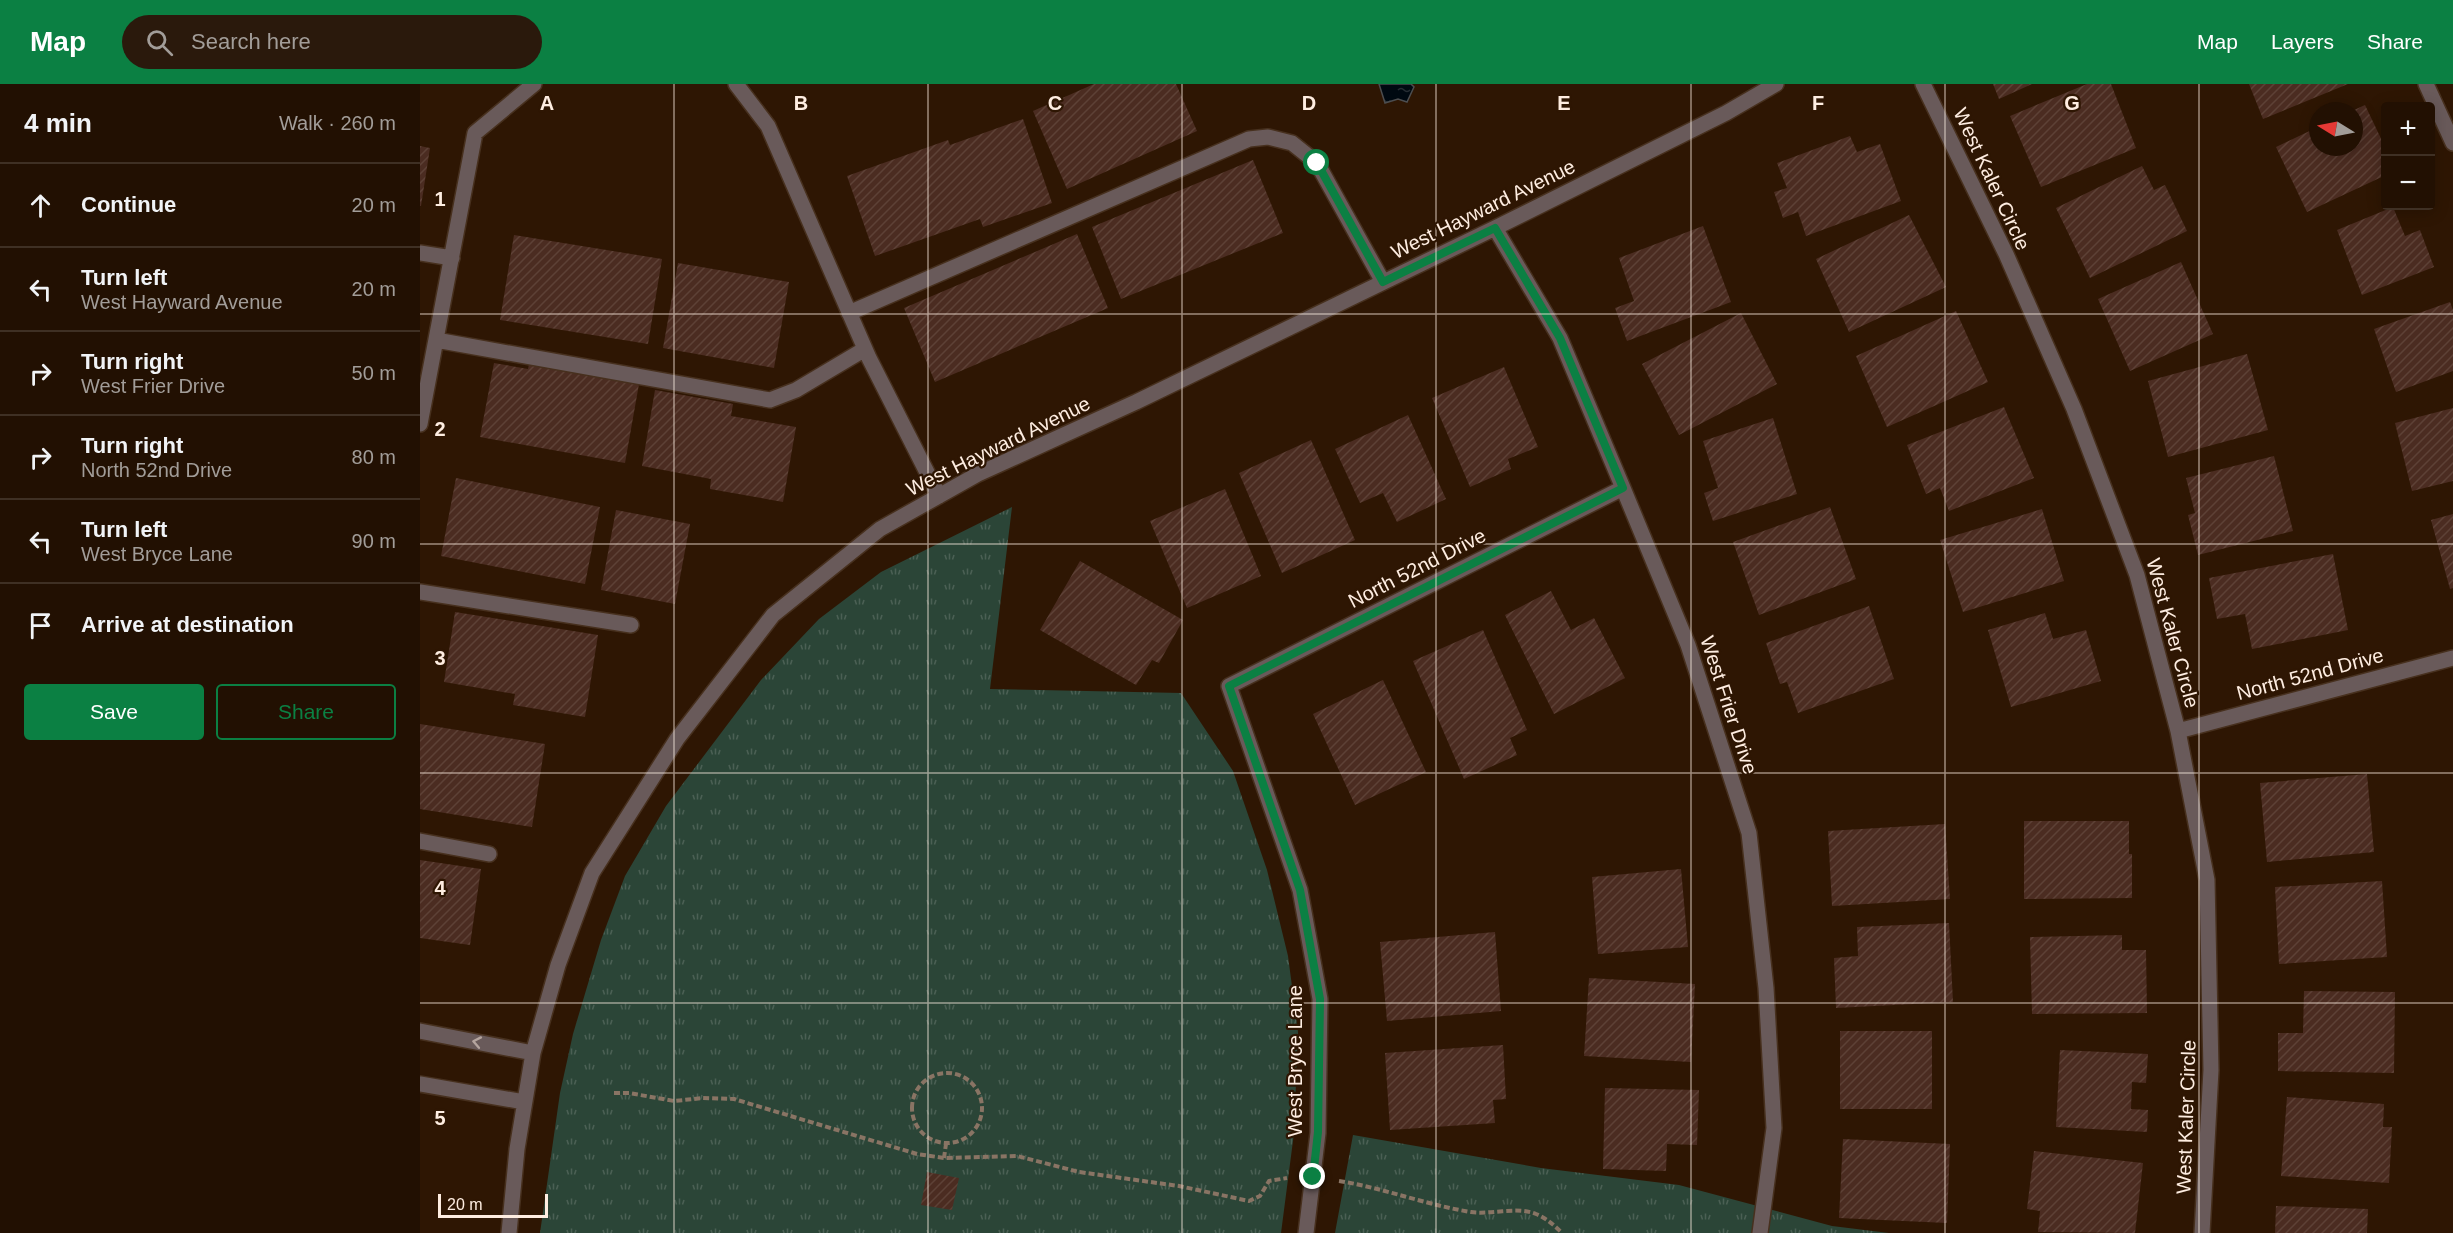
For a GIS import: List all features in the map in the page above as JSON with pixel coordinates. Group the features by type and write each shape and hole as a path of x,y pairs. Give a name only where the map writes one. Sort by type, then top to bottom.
{"street":[{"path":"420,424 475,133 534,84"},
{"path":"736,84 768,126 865,349 939,496"},
{"name":"West Hayward Avenue","path":"509,1233 512,1191 533,1053 558,965 592,873 677,739 773,615 880,529 978,474 1136,402 1495,228 1726,113 1776,84"},
{"name":"West Kaler Circle","path":"1923,84 2006,254 2074,409 2137,575 2178,731 2207,880 2211,1070 2202,1233"},
{"path":"2427,84 2453,143"},
{"path":"849,313 1249,139 1268,138 1292,143 1317,163 1383,282"},
{"name":"West Frier Drive","path":"1495,228 1560,338 1623,488 1688,645 1749,833 1766,988 1774,1128 1760,1233"},
{"path":"420,253 452,258"},
{"path":"436,340 770,400 796,390 865,349"},
{"name":"North 52nd Drive","path":"1229,686 1623,488"},
{"path":"420,592 631,625"},
{"name":"North 52nd Drive","path":"2178,731 2453,658"},
{"name":"West Bryce Lane","path":"1229,686 1300,890 1320,999 1318,1132 1306,1233"},
{"path":"420,841 489,854"},
{"path":"420,1031 533,1053"},
{"path":"420,1084 524,1102"}],"path":[{"path":"949,1072 964,1077 976,1087 982,1102 981,1118 974,1131 961,1141 946,1144 930,1140 919,1129 912,1114 913,1098 920,1084 933,1075 949,1072"},
{"path":"614,1093 629,1093 674,1101 703,1098 734,1099 917,1154 944,1158 1017,1156 1078,1172 1179,1186 1249,1201 1260,1196 1269,1181 1280,1178 1313,1177 1359,1184 1440,1206 1474,1212 1534,1213 1554,1224 1562,1233"},
{"path":"944,1158 946,1144"}],"green space":[{"path":"1012,507 990,689 1181,693 1233,771 1267,870 1288,956 1298,1032 1294,1133 1281,1233 540,1233 560,1093 573,1034 601,940 625,876 666,806 761,680 819,619 881,572"},
{"path":"1353,1135 1541,1168 1679,1185 1832,1226 1889,1233 1335,1233"}],"water":[{"path":"1379,84 1411,84 1414,87 1407,102 1398,99 1385,103"}],"building":[{"path":"1094,84 1176,84 1197,131 1067,189 1033,111"},
{"path":"1993,84 2032,84 1999,99"},
{"path":"2087,84 2111,84 2136,148 2041,187 2010,116"},
{"path":"2249,84 2348,84 2263,119"},
{"path":"2365,105 2381,139 2381,177 2307,212 2276,147 2309,131 2309,156 2363,156 2363,106"},
{"path":"1023,119 1052,203 983,227 980,219 875,256 847,176 948,140 950,145"},
{"path":"1850,136 1857,152 1880,144 1901,201 1806,236 1798,212 1783,218 1774,192 1787,188 1777,163"},
{"path":"420,146 430,148 421,206 420,206"},
{"path":"1253,160 1283,233 1121,299 1092,227"},
{"path":"2142,166 2154,190 2165,185 2187,231 2090,278 2056,208"},
{"path":"2386,210 2394,210 2405,236 2420,230 2434,267 2362,295 2337,230"},
{"path":"1909,215 1946,287 1849,332 1816,259"},
{"path":"1703,226 1731,302 1627,341 1615,308 1634,301 1619,258"},
{"path":"1077,234 1108,308 935,382 904,308"},
{"path":"514,235 662,259 648,344 500,320"},
{"path":"2181,262 2213,334 2130,371 2098,299"},
{"path":"678,263 789,282 774,368 663,348"},
{"path":"2450,302 2453,310 2453,371 2396,392 2374,329"},
{"path":"1956,311 1988,382 1887,427 1856,356"},
{"path":"1741,313 1777,384 1679,435 1642,364"},
{"path":"2247,354 2268,430 2168,457 2148,381"},
{"path":"494,363 528,369 529,364 639,384 625,463 480,437"},
{"path":"1504,367 1538,447 1508,459 1511,469 1470,487 1432,398"},
{"path":"655,390 733,404 731,416 796,427 783,502 710,489 711,479 642,466"},
{"path":"2004,407 2034,478 1949,511 1940,488 1926,494 1907,445"},
{"path":"2453,408 2453,481 2412,491 2395,423"},
{"path":"1408,415 1446,499 1397,522 1383,493 1360,503 1335,449"},
{"path":"1773,418 1797,494 1713,521 1704,493 1718,488 1703,441"},
{"path":"1311,440 1355,540 1282,573 1239,473"},
{"path":"2274,456 2293,531 2198,555 2188,515 2195,513 2186,478"},
{"path":"456,478 600,507 585,584 441,556"},
{"path":"1225,489 1261,576 1187,608 1150,521"},
{"path":"1830,507 1856,579 1759,615 1733,542"},
{"path":"2042,509 2064,581 1963,612 1940,540"},
{"path":"616,510 690,524 675,604 601,590"},
{"path":"2453,514 2453,588 2450,589 2431,520"},
{"path":"2333,554 2348,630 2252,649 2245,614 2217,619 2209,578"},
{"path":"1080,561 1183,620 1159,663 1152,660 1136,685 1040,630"},
{"path":"1551,591 1571,630 1594,618 1625,678 1554,714 1505,615"},
{"path":"1869,606 1894,679 1798,713 1787,682 1780,684 1766,643"},
{"path":"455,612 598,635 585,717 513,705 515,694 444,682"},
{"path":"2045,613 2053,639 2086,630 2101,681 2011,707 1988,630"},
{"path":"1483,630 1527,730 1510,738 1517,755 1464,779 1413,661"},
{"path":"1383,680 1426,772 1355,805 1313,714"},
{"path":"420,724 545,744 532,827 420,809"},
{"path":"2367,774 2374,852 2267,862 2260,783"},
{"path":"2024,821 2129,821 2132,898 2024,899"},
{"path":"1945,824 1950,899 1832,906 1828,831"},
{"path":"420,860 481,869 470,945 420,938"},
{"path":"1681,869 1688,947 1598,954 1592,877"},
{"path":"2382,881 2387,957 2279,964 2275,887"},
{"path":"1949,923 1953,1002 1836,1008 1834,958 1858,956 1857,927"},
{"path":"1495,932 1501,1011 1387,1021 1380,942"},
{"path":"2122,935 2122,950 2146,950 2147,1013 2032,1014 2030,937"},
{"path":"1589,978 1695,984 1691,1062 1584,1056"},
{"path":"2304,991 2395,992 2394,1073 2278,1071 2278,1033 2303,1033"},
{"path":"1840,1031 1932,1031 1932,1109 1840,1109"},
{"path":"1503,1045 1506,1099 1493,1100 1495,1123 1390,1130 1385,1053"},
{"path":"2060,1050 2148,1054 2146,1083 2132,1082 2131,1109 2148,1110 2147,1132 2056,1127"},
{"path":"1605,1088 1699,1090 1697,1145 1667,1144 1666,1171 1603,1169"},
{"path":"2287,1097 2384,1104 2383,1127 2392,1127 2389,1183 2281,1176"},
{"path":"1843,1139 1950,1144 1947,1223 1839,1218"},
{"path":"2034,1151 2143,1163 2135,1233 2038,1232 2040,1211 2027,1209"},
{"path":"927,1172 959,1178 952,1210 921,1205"},
{"path":"2276,1206 2368,1209 2367,1233 2275,1233"}],"route":[{"path":"1313,1177 1318,1132 1320,999 1300,890 1229,686 1623,488 1560,338 1495,228 1383,282 1317,163"}]}
